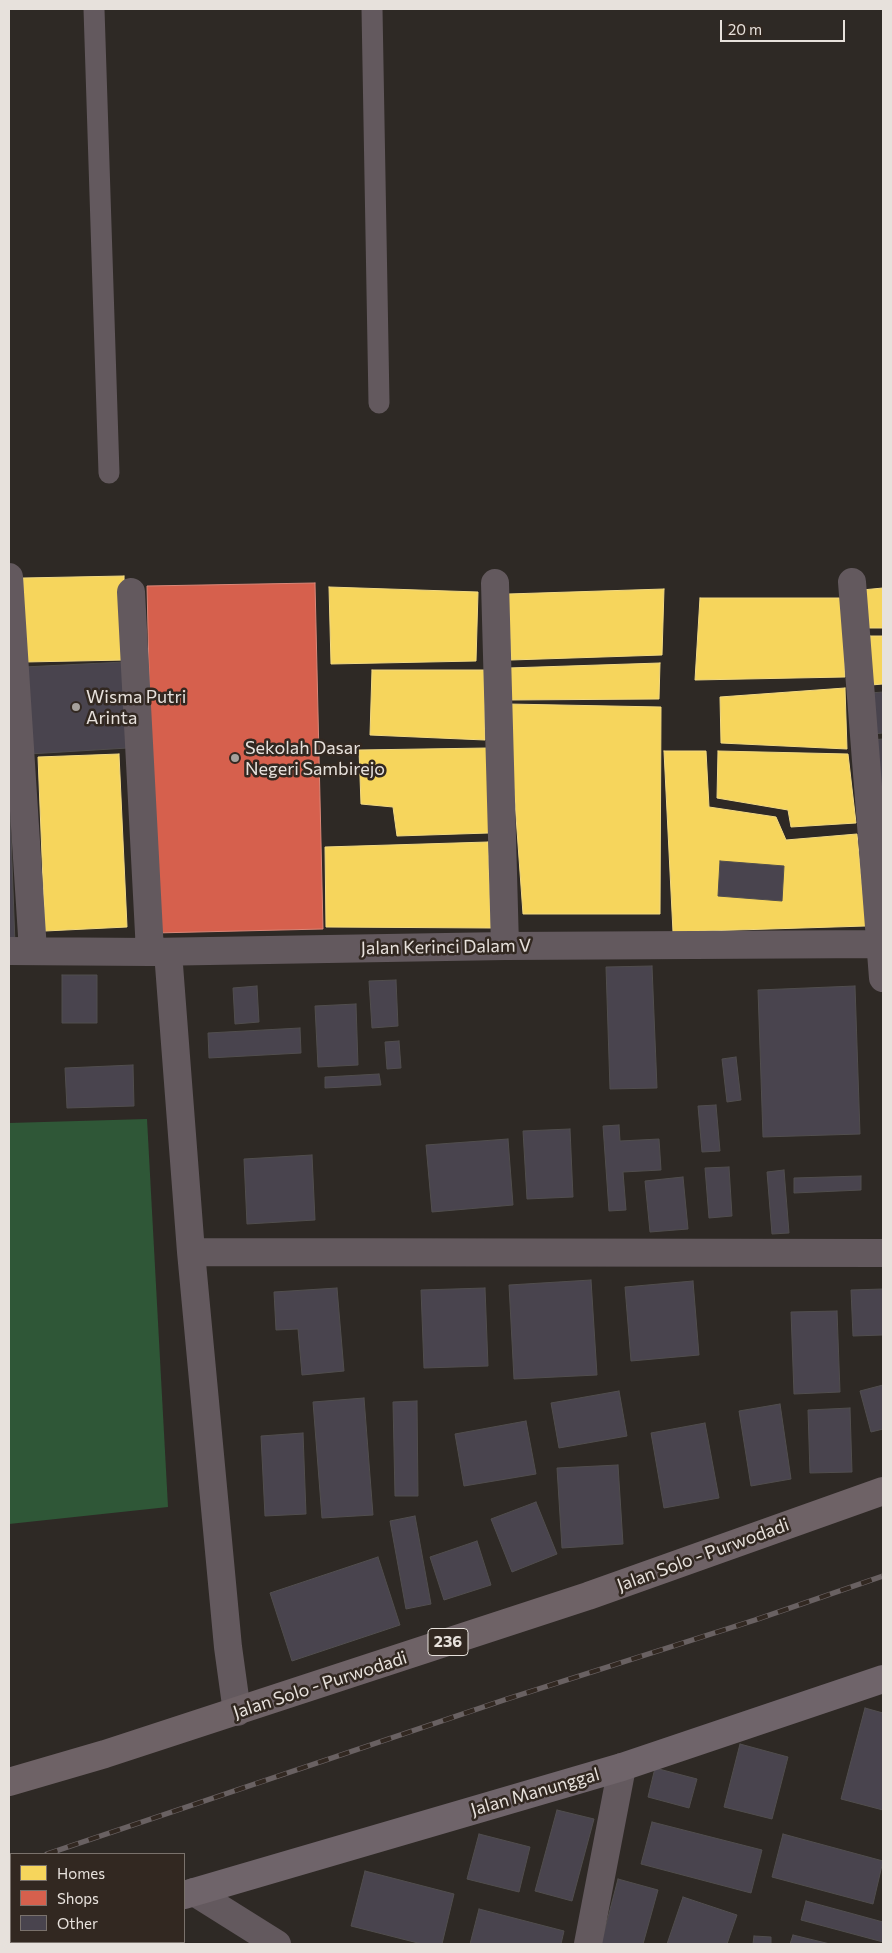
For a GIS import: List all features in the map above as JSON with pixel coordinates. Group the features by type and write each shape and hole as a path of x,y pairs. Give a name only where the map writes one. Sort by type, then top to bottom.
{"main road":[{"name":"Jalan Solo - Purwodadi","path":"9,1782 237,1712 588,1596 883,1491"}],"street":[{"path":"9,577 21,951"},
{"path":"852,582 882,944 883,978"},
{"path":"495,583 505,946"},
{"path":"131,592 159,952 191,1252 227,1637 237,1712"},
{"name":"Jalan Kerinci Dalam V","path":"21,951 159,952 505,946 882,944"},
{"path":"191,1252 883,1253"},
{"name":"Jalan Manunggal","path":"189,1893 622,1767 883,1679"},
{"path":"588,1944 622,1767"},
{"path":"189,1893 276,1944"}],"lane":[{"path":"94,9 109,473"},
{"path":"372,9 379,403"}],"green space":[{"path":"147,1119 168,1507 9,1524 9,1123"}],"building: Homes":[{"path":"124,576 126,660 25,662 23,578"},
{"path":"329,587 478,592 476,661 331,664"},
{"path":"883,588 883,628 867,628 862,590"},
{"path":"664,589 662,655 511,660 508,594"},
{"path":"700,598 842,598 845,677 695,680"},
{"path":"870,636 883,636 883,684 871,685"},
{"path":"660,663 659,699 508,700 508,668"},
{"path":"372,670 484,670 485,740 370,735"},
{"path":"845,688 847,749 721,743 720,697"},
{"path":"508,704 661,707 660,914 523,914"},
{"path":"488,748 489,833 397,836 393,807 361,804 359,750"},
{"path":"664,751 706,751 709,807 776,817 786,840 857,834 866,926 673,932"},
{"path":"718,751 848,754 856,823 791,827 788,810 717,798"},
{"path":"119,754 127,927 45,931 38,757"},
{"path":"488,842 491,928 326,927 325,847"}],"building: Shops":[{"name":"Sekolah Dasar Negeri Sambirejo","path":"315,583 323,929 155,933 147,586"}],"building: Other":[{"name":"Wisma Putri Arinta","path":"124,662 128,748 29,754 24,667"},
{"path":"883,692 883,733 874,734 870,693"},
{"path":"883,739 883,795 877,796 871,740"},
{"path":"9,780 15,944 9,945"},
{"path":"720,861 784,866 782,901 718,896"},
{"path":"652,966 657,1088 610,1089 606,967"},
{"path":"62,975 97,975 97,1023 62,1023"},
{"path":"396,980 398,1026 372,1028 369,981"},
{"path":"257,986 259,1022 235,1024 233,988"},
{"path":"855,986 860,1134 763,1137 758,990"},
{"path":"356,1004 358,1065 318,1067 315,1006"},
{"path":"300,1028 301,1053 209,1058 208,1033"},
{"path":"399,1041 401,1068 387,1069 385,1042"},
{"path":"736,1057 741,1100 727,1102 722,1059"},
{"path":"133,1065 134,1106 67,1108 65,1068"},
{"path":"379,1074 381,1085 325,1088 325,1077"},
{"path":"716,1105 720,1151 702,1152 698,1106"},
{"path":"619,1125 620,1141 659,1139 661,1170 623,1172 626,1210 609,1211 603,1126"},
{"path":"570,1129 573,1197 527,1199 523,1131"},
{"path":"508,1139 513,1205 432,1212 426,1145"},
{"path":"312,1155 315,1220 247,1224 244,1159"},
{"path":"729,1167 732,1216 709,1218 705,1168"},
{"path":"784,1170 789,1233 772,1234 767,1172"},
{"path":"861,1176 861,1190 794,1193 794,1178"},
{"path":"683,1177 688,1229 650,1232 645,1181"},
{"path":"591,1280 597,1375 514,1379 509,1285"},
{"path":"693,1281 699,1355 631,1361 625,1287"},
{"path":"337,1288 344,1371 302,1375 298,1329 276,1330 274,1292"},
{"path":"485,1288 488,1366 424,1368 421,1290"},
{"path":"883,1289 883,1335 853,1336 851,1290"},
{"path":"837,1311 840,1392 794,1394 791,1312"},
{"path":"883,1385 883,1429 871,1432 860,1391"},
{"path":"619,1391 627,1436 559,1448 551,1403"},
{"path":"364,1398 373,1515 322,1518 313,1402"},
{"path":"417,1401 418,1496 395,1496 393,1402"},
{"path":"780,1404 791,1479 751,1486 739,1411"},
{"path":"850,1408 852,1472 810,1473 808,1410"},
{"path":"526,1421 536,1474 464,1486 455,1434"},
{"path":"705,1423 719,1498 664,1508 651,1433"},
{"path":"303,1433 306,1514 265,1516 261,1436"},
{"path":"618,1465 623,1544 562,1548 557,1468"},
{"path":"536,1502 557,1554 512,1572 491,1519"},
{"path":"415,1516 431,1604 406,1609 390,1521"},
{"path":"477,1541 491,1585 444,1600 430,1557"},
{"path":"378,1557 400,1625 292,1661 270,1593"},
{"path":"865,1708 883,1713 883,1810 841,1799"},
{"path":"740,1744 788,1757 772,1819 724,1807"},
{"path":"655,1768 697,1779 689,1808 648,1797"},
{"path":"557,1810 594,1819 572,1901 535,1891"},
{"path":"652,1822 762,1850 751,1893 641,1864"},
{"path":"479,1834 530,1847 519,1892 467,1879"},
{"path":"783,1834 883,1861 873,1904 772,1877"},
{"path":"365,1871 454,1894 442,1944 422,1944 351,1926"},
{"path":"618,1879 658,1890 643,1944 601,1944"},
{"path":"683,1897 737,1915 727,1944 667,1944"},
{"path":"806,1901 883,1922 883,1942 801,1920"},
{"path":"479,1909 564,1931 561,1944 470,1944"},
{"path":"793,1935 830,1944 790,1944"},
{"path":"754,1936 771,1937 771,1944 753,1944"}],"railway":[{"path":"50,1853 507,1699 755,1620 883,1576"}],"place":[{"name":"Wisma Putri Arinta","path":"76,707"},
{"name":"Sekolah Dasar Negeri Sambirejo","path":"235,758"}]}
